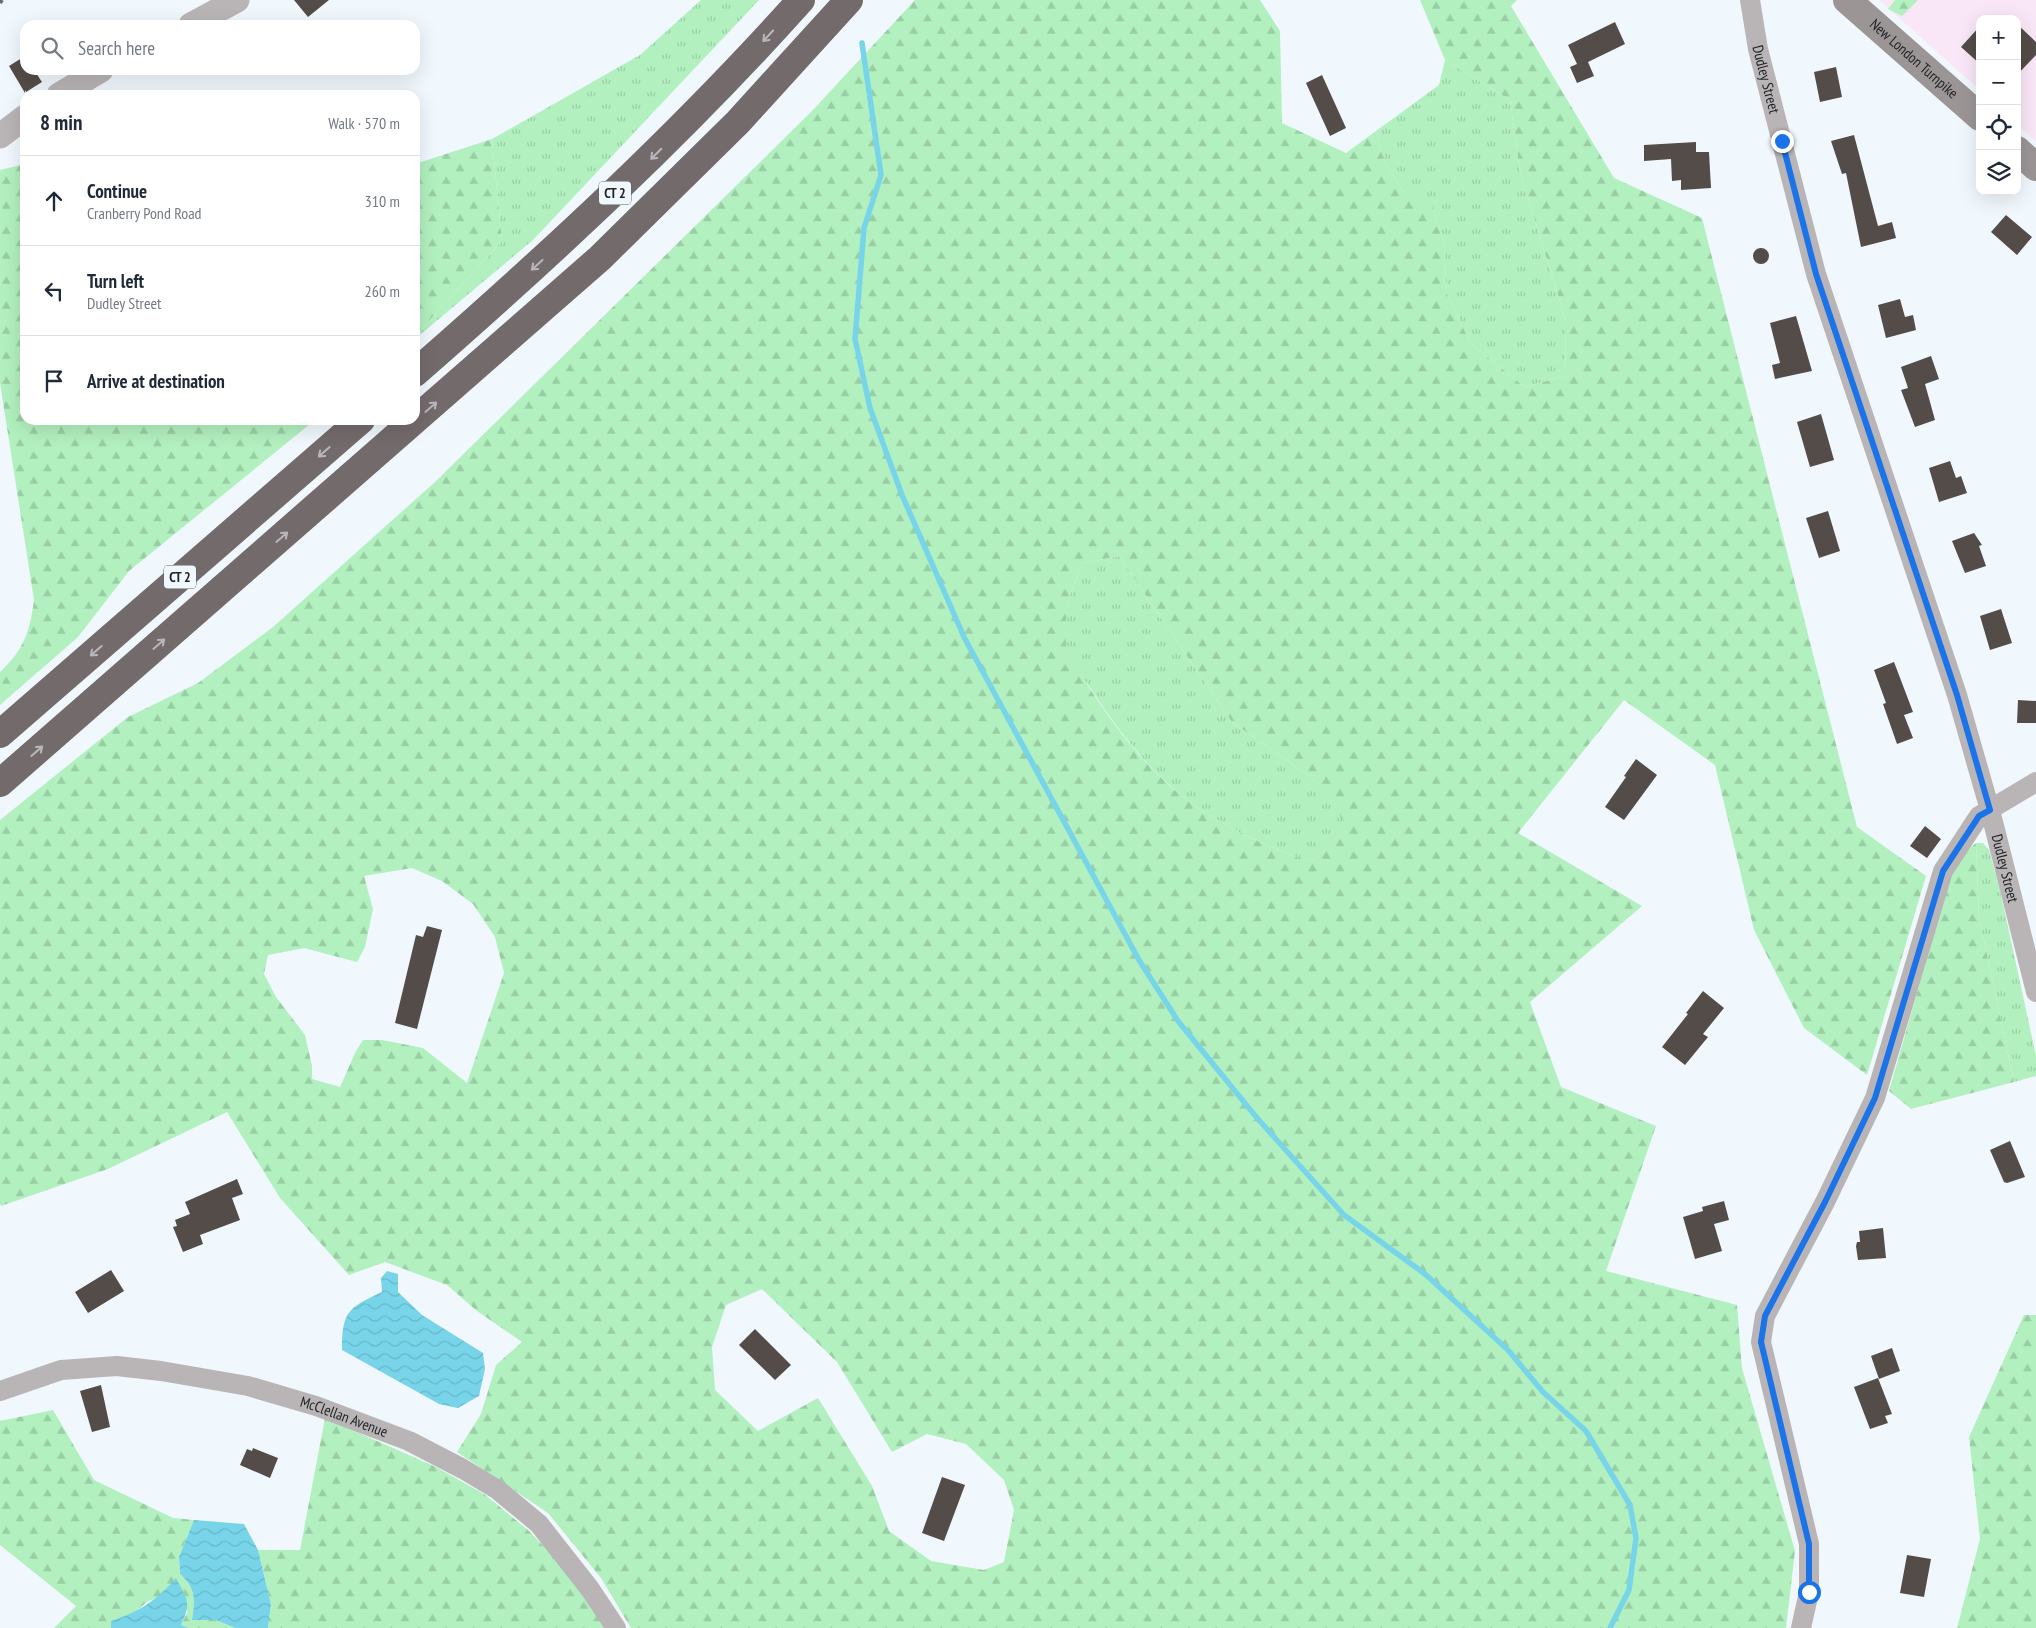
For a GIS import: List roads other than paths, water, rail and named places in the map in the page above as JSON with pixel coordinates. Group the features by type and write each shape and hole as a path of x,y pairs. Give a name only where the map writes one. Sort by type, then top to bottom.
{"highway":[{"name":"CT 2","path":"420,368 540,263 639,170 728,79 801,0"},
{"name":"CT 2","path":"420,415 612,247 738,122 849,0"},
{"name":"CT 2","path":"0,734 354,425"},
{"name":"CT 2","path":"0,783 409,425"}],"main road":[{"name":"New London Turnpike","path":"1847,0 1976,113"},
{"path":"2021,154 2036,167"}],"street":[{"path":"200,20 237,0"},
{"name":"Dudley Street","path":"1750,0 1758,49 1816,274 1957,695 1990,810 2036,992"},
{"path":"67,90 93,75"},
{"path":"0,136 20,121"},
{"path":"1800,1628 1809,1592 1809,1544 1761,1342 1765,1316 1825,1202 1875,1098 1943,871 1979,816 2036,782"},
{"name":"McClellan Avenue","path":"0,1391 61,1370 117,1366 161,1371 248,1386 316,1406 409,1441 464,1469 498,1490 539,1524 590,1589 616,1628"}],"water":[{"path":"387,1271 398,1274 398,1292 422,1315 483,1353 485,1369 479,1396 458,1408 439,1404 342,1350 343,1327 349,1312 361,1302 382,1292 381,1278"},
{"path":"194,1520 244,1524 258,1550 271,1604 268,1628 235,1628 216,1620 192,1620 194,1606 192,1589 180,1574 179,1557"},
{"path":"176,1578 187,1601 181,1625 189,1628 111,1628 111,1621 130,1614 147,1604 162,1593"}],"waterway":[{"path":"862,43 881,175 864,228 855,339 870,408 902,495 964,637 1139,960 1178,1021 1257,1118 1344,1215 1425,1274 1508,1350 1543,1392 1586,1431 1630,1505 1636,1538 1629,1590 1610,1628"}]}
